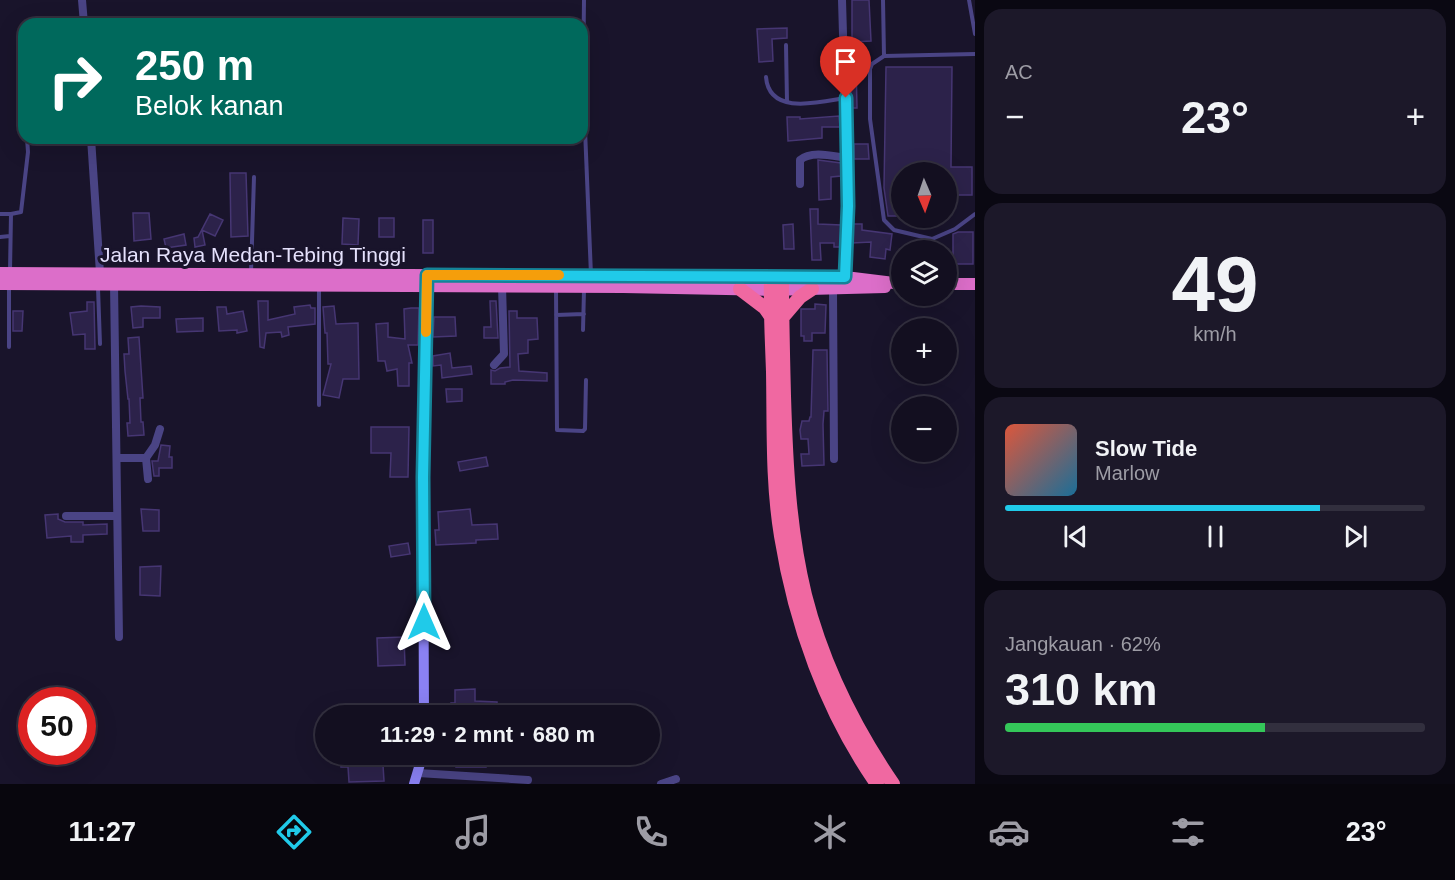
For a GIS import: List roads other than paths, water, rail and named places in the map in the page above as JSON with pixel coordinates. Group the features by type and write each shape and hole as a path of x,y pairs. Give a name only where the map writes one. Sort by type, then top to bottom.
{"highway":[{"name":"Jalan Raya Medan-Tebing Tinggi","path":"99,278 114,284 225,279 251,274 427,280 502,286 740,289 776,283 845,277 891,283"},
{"name":"Jalan Raya Medan-Tebing Tinggi","path":"5,279 225,279 319,285 591,275 776,283 812,290 891,286"},
{"path":"776,283 787,474 793,531 806,596 826,657 852,718 893,784"},
{"path":"957,284 975,284"},
{"path":"740,289 777,318"},
{"path":"812,290 777,318 774,473 780,534 793,597 813,658 840,722 877,784"}],"main road":[{"path":"424,705 423,477 427,280"}],"street":[{"path":"82,0 84,18"},
{"path":"842,0 848,206 845,277"},
{"path":"91,144 99,278"},
{"path":"800,184 800,159 802,157 812,155 847,158"},
{"path":"114,284 119,637"},
{"path":"494,365 504,354 502,286"},
{"path":"833,290 834,459"},
{"path":"148,479 146,458 155,445 160,429"},
{"path":"117,458 146,458"},
{"path":"66,516 116,516"},
{"path":"416,778 528,780"},
{"path":"661,784 676,779"}],"lane":[{"path":"584,0 584,18"},
{"path":"883,0 884,56"},
{"path":"969,0 975,34"},
{"path":"786,45 787,102"},
{"path":"975,54 884,56 872,64 870,69 870,119 882,212 887,224 894,230 932,239 956,229 975,214"},
{"path":"766,77 768,90 775,97 787,102 805,105 846,98"},
{"path":"0,213 20,214 21,212 27,144"},
{"path":"586,144 591,275"},
{"path":"251,274 254,177"},
{"path":"9,347 5,279 11,214"},
{"path":"0,237 10,236"},
{"path":"99,278 100,344"},
{"path":"319,285 319,405"},
{"path":"556,286 557,430 583,431 585,429 586,380"},
{"path":"583,330 584,286"},
{"path":"555,315 584,314"}]}
